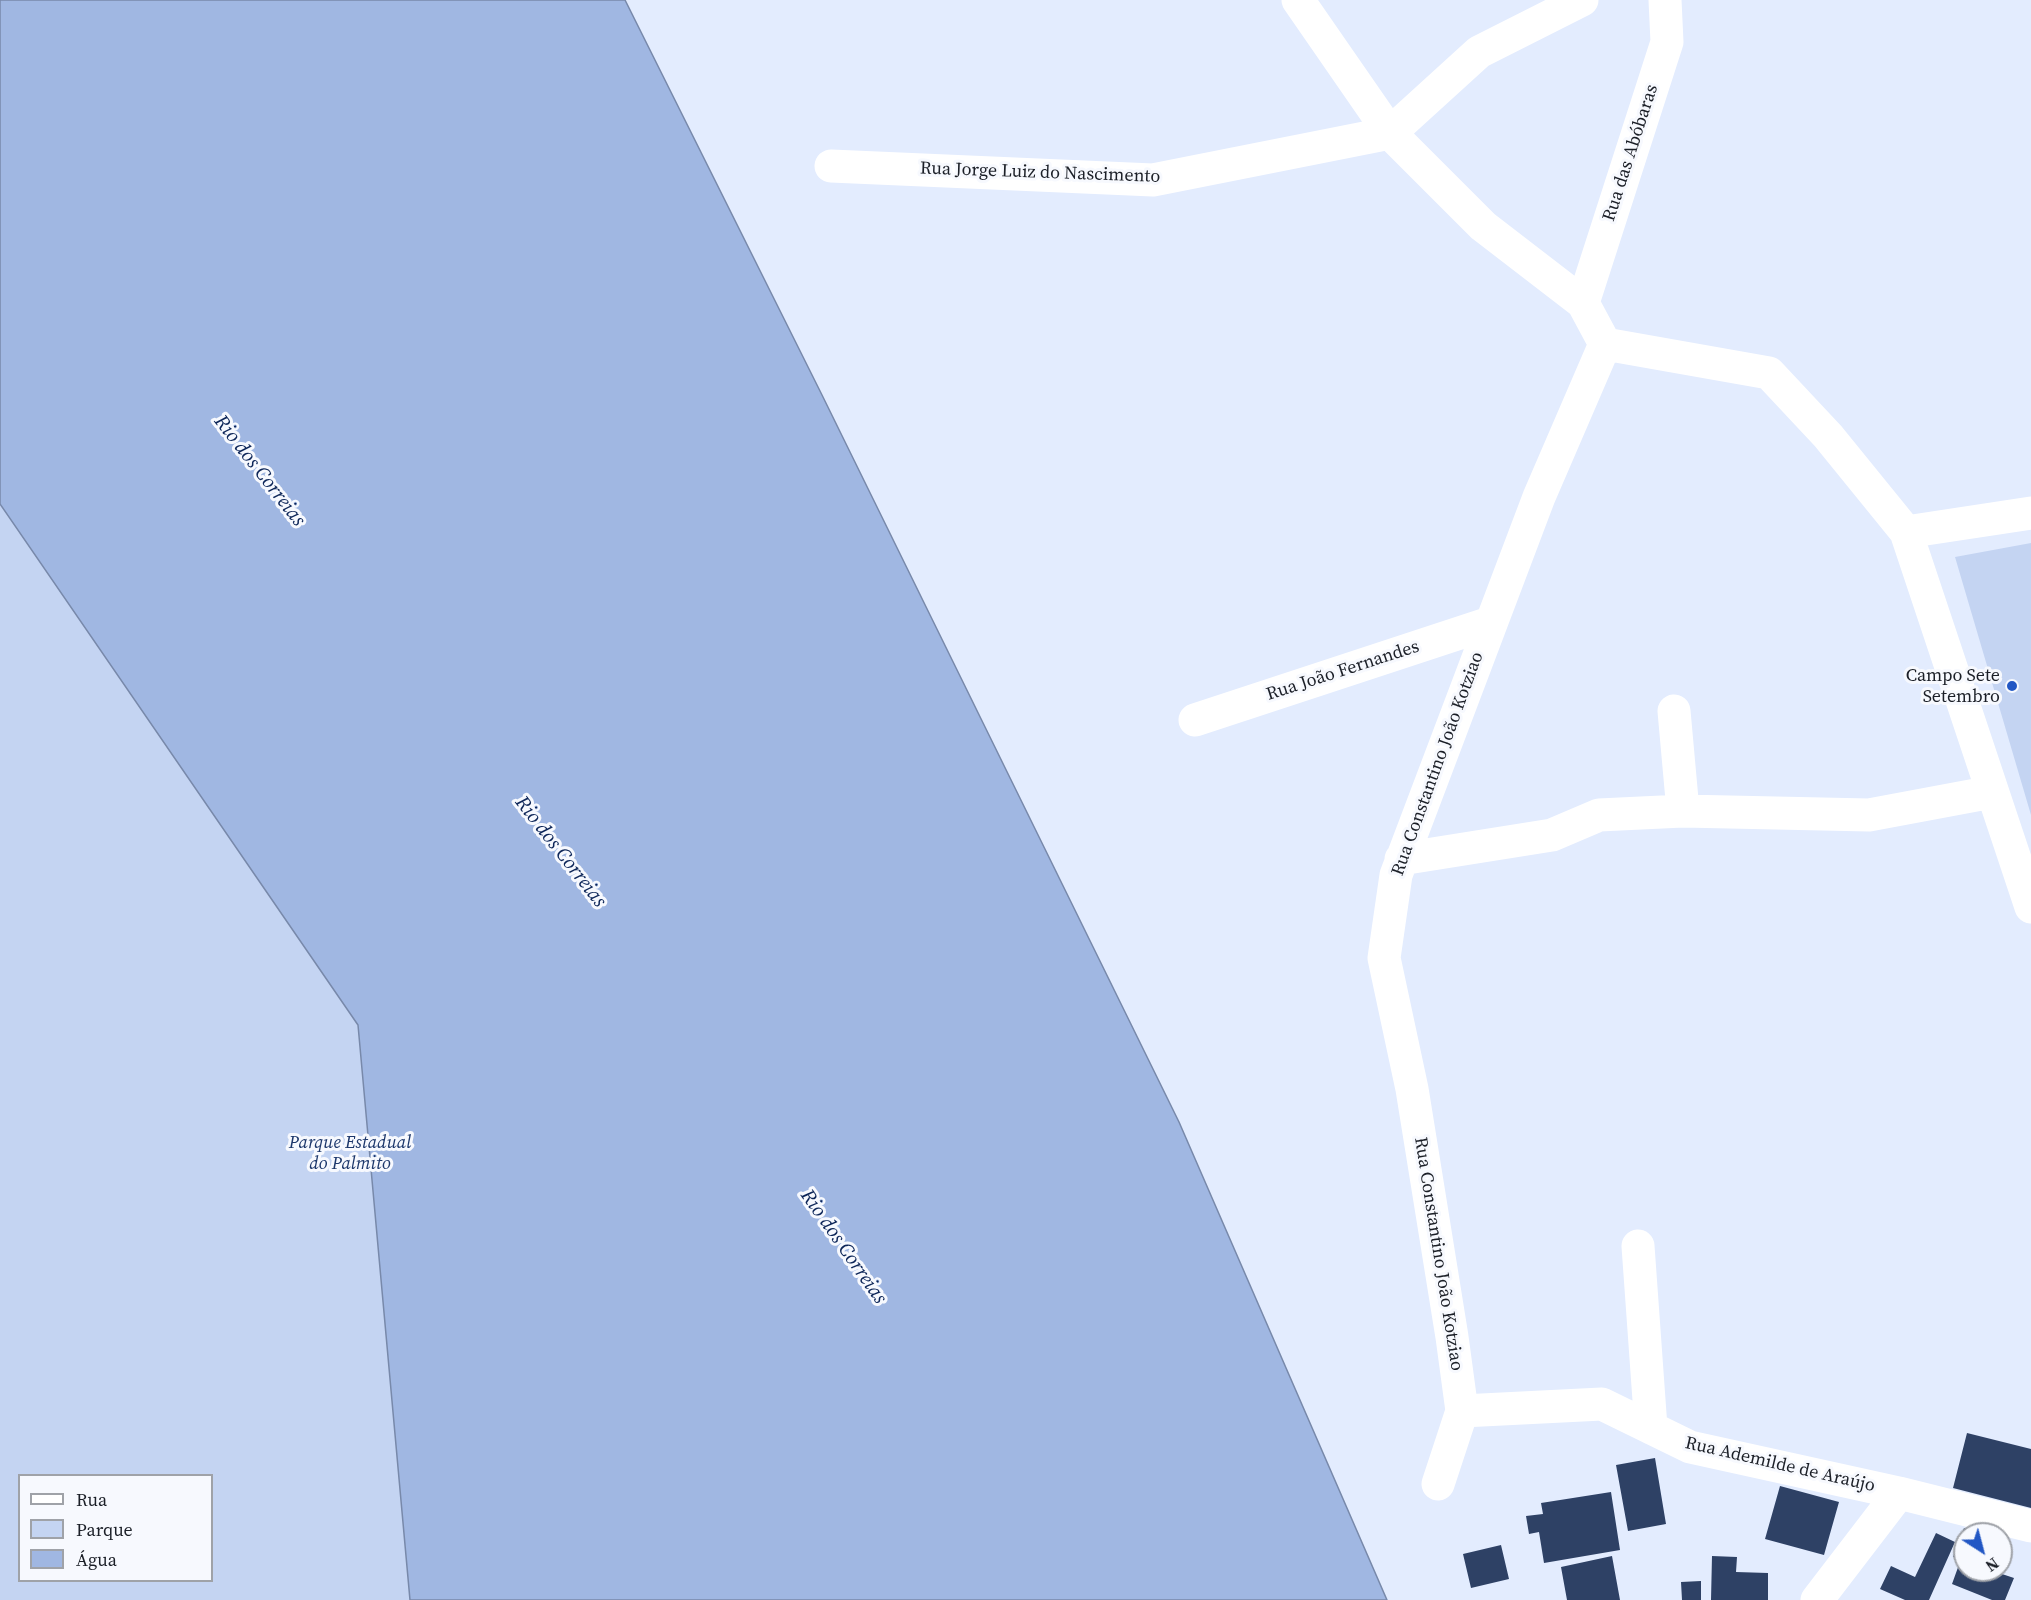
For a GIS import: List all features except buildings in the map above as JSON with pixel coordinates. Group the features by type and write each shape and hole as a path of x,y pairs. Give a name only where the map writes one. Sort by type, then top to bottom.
{"street":[{"path":"1298,0 1389,133 1483,226 1583,303 1605,344 1769,373 1828,436 1905,532 2031,908"},
{"path":"1389,133 1479,52 1582,0"},
{"name":"Rua das Abóbaras","path":"1583,303 1666,42 1665,0"},
{"name":"Rua Jorge Luiz do Nascimento","path":"831,166 1153,180 1389,133"},
{"name":"Rua Constantino João Kotziao","path":"1438,1484 1462,1412 1412,1089 1384,958 1396,875 1539,497 1605,344"},
{"path":"1905,532 2031,513"},
{"name":"Rua João Fernandes","path":"1195,720 1285,676 1490,623"},
{"path":"1674,711 1683,811"},
{"path":"1401,859 1552,835 1599,815 1683,811 1869,815 1992,792"},
{"path":"1638,1246 1651,1428"},
{"name":"Rua Ademilde de Araújo","path":"1462,1412 1602,1404 1690,1447 1899,1493 2031,1526"},
{"path":"1817,1600 1899,1493"}],"green space":[{"name":"Parque Estadual do Palmito","path":"0,142 1063,1600 0,1600"},
{"name":"Campo Sete Setembro","path":"2031,543 2031,815 1955,557"}],"water":[{"name":"Rio dos Correias","path":"0,0 625,0 1179,1122 1387,1600 410,1600 358,1025 0,504"}],"place":[{"name":"Campo Sete Setembro","path":"2012,686"}]}
